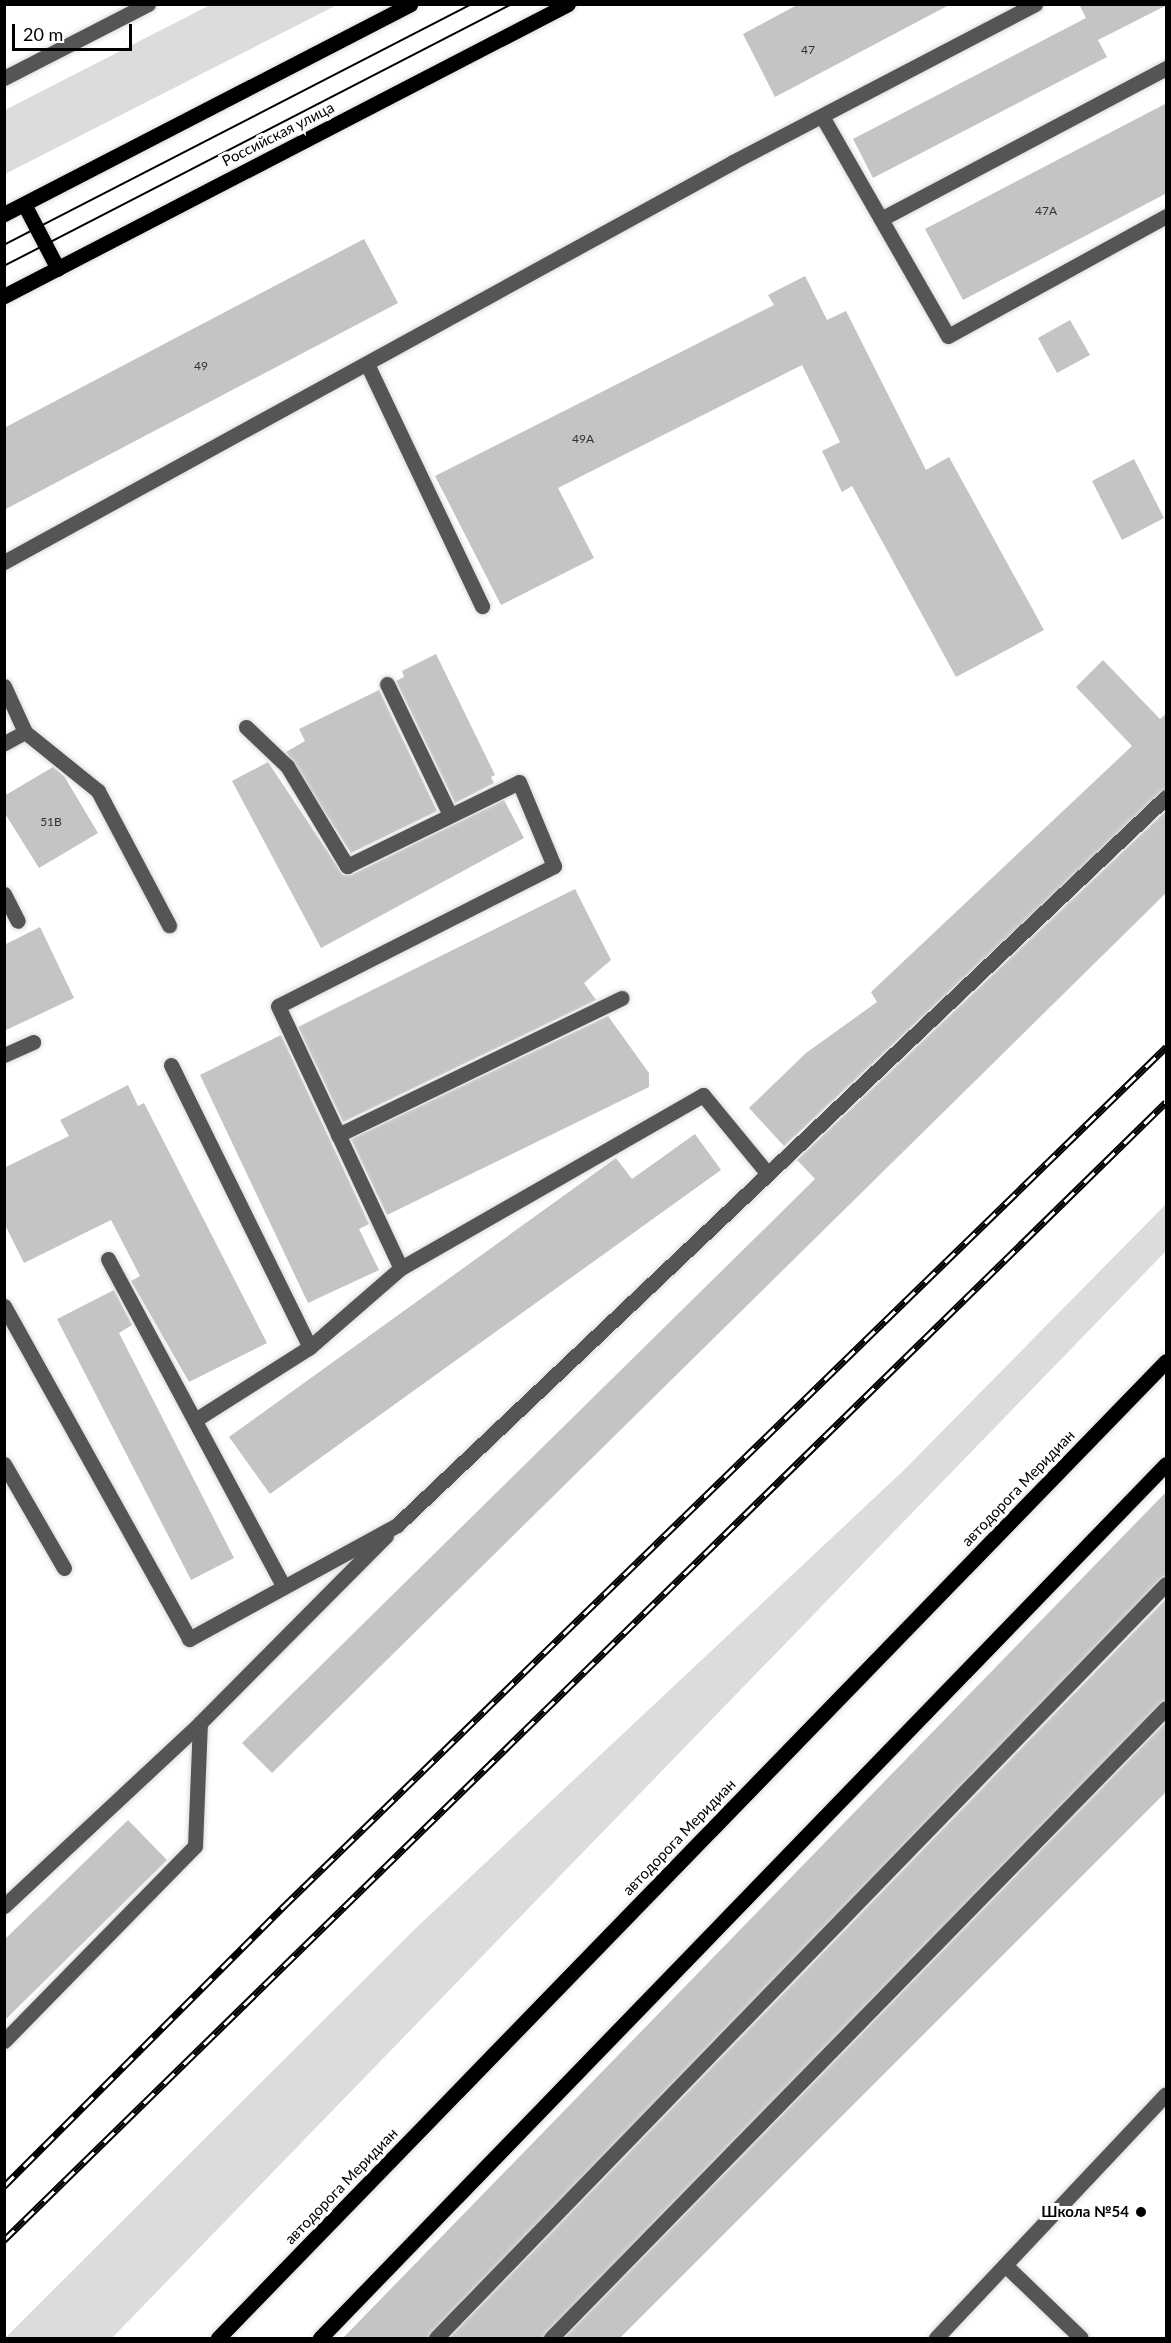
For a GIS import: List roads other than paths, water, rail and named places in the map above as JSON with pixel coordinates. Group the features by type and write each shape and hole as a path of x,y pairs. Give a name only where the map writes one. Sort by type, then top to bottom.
{"main road":[{"path":"4,214 410,4"},
{"name":"Российская улица","path":"4,296 568,4"},
{"path":"24,204 57,269"},
{"name":"автодорога Меридиан","path":"218,2338 1167,1361"},
{"path":"320,2338 1167,1464"}],"street":[{"path":"4,78 148,4"},
{"path":"4,562 368,366 733,162 824,118 1035,4"},
{"path":"881,219 1167,68"},
{"path":"824,118 948,336 1167,216"},
{"path":"368,366 482,606"},
{"path":"387,684 449,813"},
{"path":"4,686 25,732 98,791 169,925"},
{"path":"246,727 287,766 347,866 449,813 519,782 554,866 278,1006 401,1268"},
{"path":"4,743 25,732"},
{"path":"4,1906 200,1723 397,1525 1167,798"},
{"path":"4,894 18,921"},
{"path":"338,1135 622,998"},
{"path":"4,1055 33,1042"},
{"path":"171,1065 310,1347"},
{"path":"195,1420 310,1347 401,1268 703,1095 768,1174"},
{"path":"108,1259 283,1585"},
{"path":"4,1306 189,1639 283,1585 397,1525"},
{"path":"4,1464 64,1568"},
{"path":"436,2338 1167,1584"},
{"path":"551,2338 1167,1707"},
{"path":"4,2041 195,1846 200,1723"},
{"path":"936,2338 1167,2094"},
{"path":"1005,2265 1081,2338"}],"tram line":[{"path":"4,245 472,4"},
{"path":"4,266 512,4"}],"railway":[{"path":"4,2186 283,1907 1166,1047"},
{"path":"4,2240 1166,1102"}],"place":[{"name":"Школа №54","path":"1141,2212"}]}
